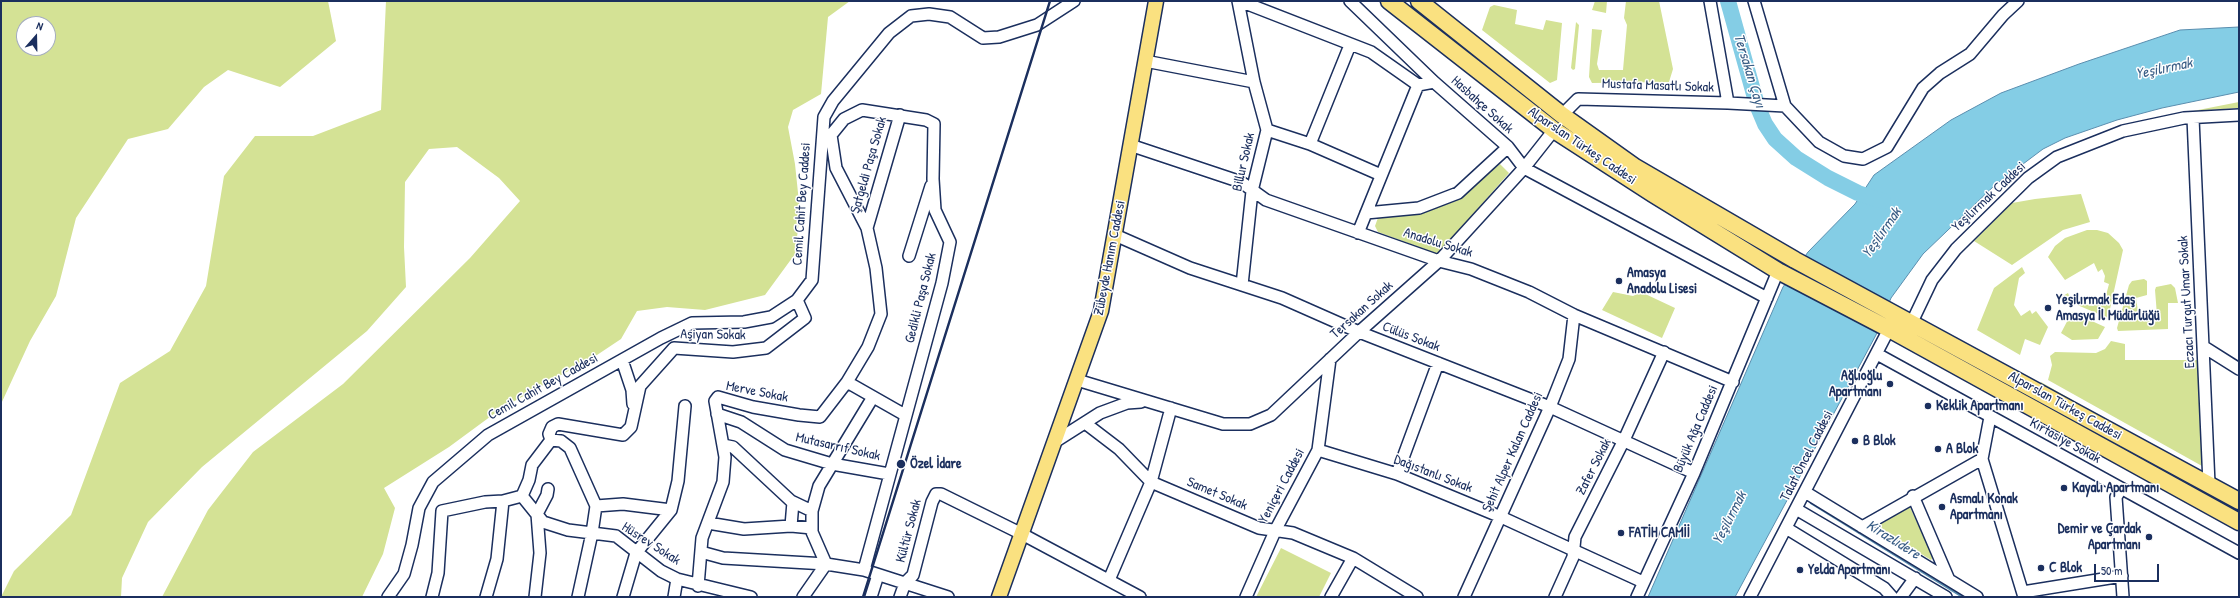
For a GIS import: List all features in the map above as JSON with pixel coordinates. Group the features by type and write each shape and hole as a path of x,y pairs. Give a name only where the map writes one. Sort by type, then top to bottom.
{"highway":[{"name":"Alparslan Türkeş Caddesi","path":"1389,1 1554,130 1653,194 1782,273 1886,327 2239,522"},
{"name":"Alparslan Türkeş Caddesi","path":"1419,1 1562,115 1635,167 1795,260 1890,310 2239,501"}],"main road":[{"name":"Zübeyde Hanım Caddesi","path":"999,597 1056,441 1101,311 1156,1"}],"street":[{"name":"Cemil Cahit Bey Caddesi","path":"388,597 404,574 412,545 419,508 433,482 488,436 622,360 692,323 744,322 771,317 797,300 812,280 824,117 833,101 889,33 911,16 929,14 950,17 983,38 999,37 1037,25 1074,1"},
{"path":"1239,1 1370,52 1418,85 1358,233"},
{"name":"Billur Sokak","path":"1239,1 1254,82 1267,130 1252,191 1242,285"},
{"path":"1350,1 1434,82"},
{"name":"Mustafa Masatlı Sokak","path":"1562,115 1578,99 1728,103 1710,1"},
{"path":"1754,1 1785,106 1819,142 1844,156 1863,159 1887,147 1923,88 1940,73 1970,54 2003,15 2018,1"},
{"path":"1310,144 1350,45"},
{"path":"1145,61 1254,82"},
{"name":"Hasbahçe Sokak","path":"1418,85 1434,82 1508,147 1524,168"},
{"path":"1728,103 1785,106"},
{"name":"Gedikli Paşa Sokak","path":"831,135 844,119 862,110 926,120 934,124 933,179 935,210 950,242 942,283 864,570"},
{"name":"Şatgeldi Paşa Sokak","path":"847,382 868,347 881,314 876,268 866,228 900,115"},
{"name":"Yeşilırmak Caddesi","path":"1912,322 1932,280 1956,249 2028,178 2057,157 2123,131 2193,118 2239,115"},
{"path":"824,117 831,135 836,168 866,228"},
{"name":"Eczacı Turgut Umar Sokak","path":"2193,118 2209,484"},
{"path":"1267,130 1310,144 1381,175"},
{"name":"Tersakan Sokak","path":"1077,380 1223,424 1250,424 1271,415 1358,332 1439,261 1524,168 1554,130"},
{"name":"Anadolu Sokak","path":"1130,145 1241,182 1266,200 1439,261 1486,275 1529,292 1574,315 1733,382"},
{"path":"1366,213 1419,208 1458,194 1508,147"},
{"path":"1524,168 1767,298"},
{"path":"909,256 933,179"},
{"name":"Cülüs Sokak","path":"1115,235 1190,268 1282,298 1358,332 1550,407 1694,473"},
{"name":"Büyük Ağa Caddesi","path":"1637,597 1694,473 1767,298 1782,273"},
{"name":"Aşiyan Sokak","path":"522,496 529,480 532,465 551,440 548,434 552,428 558,424 623,435 631,427 640,386 674,348 733,352 766,348 805,318 797,300"},
{"name":"Şehit Alper Kalan Caddesi","path":"1464,597 1550,407 1569,358 1574,315"},
{"name":"Talat Öncel Caddesi","path":"1750,597 1877,354 1886,327"},
{"path":"2204,347 2239,369"},
{"name":"Zafer Sokak","path":"1555,597 1573,557 1575,537 1624,440 1664,352"},
{"name":"Kırtasiye Sokak","path":"1877,354 2239,553"},
{"name":"Yeniçeri Caddesi","path":"1246,597 1276,529 1318,450 1330,359"},
{"path":"622,360 632,390 634,415"},
{"path":"1396,474 1438,363"},
{"path":"847,382 905,415"},
{"name":"Merve Sokak","path":"698,586 702,538 723,482 725,457 714,402 718,397 753,407 820,417 847,382"},
{"path":"826,564 812,528 812,511 819,486 873,397"},
{"name":"Tersakan Sokak","path":"1056,441 1100,413 1127,403 1149,402"},
{"path":"623,597 636,553 671,510 678,481 685,406"},
{"path":"1109,580 1151,482 1171,408"},
{"name":"Mutasarrıf Sokak","path":"717,414 741,422 785,450 832,464 890,474"},
{"path":"1990,417 1982,459 2024,594 2122,576"},
{"name":"Samet Sokak","path":"1085,423 1119,449 1151,482 1259,528 1276,529 1293,533 1353,558 1417,597"},
{"path":"551,440 561,441 570,448 596,506 592,534 578,597"},
{"path":"723,445 733,447 793,502 812,511"},
{"name":"Dağıstanlı Sokak","path":"1318,450 1396,474 1501,517 1643,582"},
{"path":"1862,527 1913,496 1982,459"},
{"path":"535,597 540,553 537,514 547,495 548,488"},
{"path":"2121,489 2116,497 2123,597"},
{"path":"1805,492 1977,597"},
{"name":"Kültür Sokak","path":"900,597 904,583 913,575 932,502 936,494 940,494 1022,534"},
{"path":"432,597 438,573 442,511 485,502 503,501 522,496"},
{"name":"Hüsrev Sokak","path":"522,496 543,522 568,530 616,536 661,571 677,579 698,586 751,597"},
{"path":"1913,496 1949,580"},
{"path":"486,597 497,559 503,501"},
{"path":"791,526 793,502"},
{"path":"596,506 623,504 671,510"},
{"path":"1796,509 1946,597"},
{"path":"708,523 744,529 791,526 812,528"},
{"path":"1786,528 1884,588 1892,597"},
{"path":"1022,534 1140,597"},
{"path":"701,552 723,558 826,564 864,570 948,597"},
{"path":"1331,597 1353,558"},
{"path":"803,597 826,564"},
{"path":"871,597 878,575"},
{"path":"1902,597 1915,578"},
{"path":"674,597 677,579"}],"green space":[{"path":"1,1 328,1 336,41 280,87 228,70 204,87 168,129 128,139 76,218 56,296 30,341 1,404"},
{"path":"386,1 850,1 828,17 821,94 793,110 788,127 795,164 800,212 795,254 765,295 705,310 667,307 637,311 621,339 597,355 502,408 449,447 384,488 395,508 383,554 362,597 162,597 208,510 253,452 343,384 470,258 520,201 499,178 457,147 429,149 405,182 404,247 406,287 367,331 202,467 148,522 122,578 121,597 1,597 14,571 71,515 120,383 170,351 206,286 224,176 255,136 313,136 381,110"},
{"path":"1595,1 1607,1 1606,13 1592,10"},
{"path":"1626,1 1659,1 1673,69 1669,82 1592,83 1589,77 1592,29 1602,30 1597,64 1599,70 1623,70 1627,25 1624,18"},
{"path":"1494,5 1517,10 1515,24 1543,30 1546,20 1562,23 1557,80 1550,83 1482,30 1490,7"},
{"path":"1576,22 1579,25 1575,69 1573,70 1571,68"},
{"path":"2239,102 2239,108 2193,111"},
{"path":"1500,164 1509,173 1438,254 1378,232 1375,226 1379,215 1420,213 1456,201"},
{"path":"2081,194 2090,222 2063,230 2012,265 1974,241 2012,203"},
{"path":"2087,230 2097,230 2108,233 2119,243 2123,250 2108,318 2075,304 2073,306 2064,302 2061,297 2068,293 2070,298 2079,300 2079,303 2093,306 2105,299 2109,284 2104,282 2105,276 2102,269 2098,272 2094,263 2065,280 2048,257 2055,246 2065,238"},
{"path":"2022,267 2025,273 2019,278 2014,305 2021,316 2030,310 2032,314 2036,311 2048,327 2040,345 2025,339 2020,355 1977,330 1994,288"},
{"path":"2144,279 2147,281 2147,295 2136,298 2139,318 2157,315 2156,287 2171,284 2175,288 2178,303 2168,303 2168,329 2118,331 2117,328 2129,285 2132,281"},
{"path":"1613,292 1633,296 1641,292 1675,308 1662,338 1602,310"},
{"path":"2072,312 2105,327 2098,339 2072,340 2061,333"},
{"path":"1901,321 2239,508 2239,514 1897,327"},
{"path":"2111,341 2125,344 2125,360 2198,360 2202,466 2048,380 2052,365 2050,356 2055,352 2096,353 2105,349"},
{"path":"2041,382 2079,404 2074,405 2039,387"},
{"path":"1908,503 1933,557 1931,560 1880,528 1877,520"},
{"path":"1281,548 1331,573 1319,597 1256,597"}],"water":[{"name":"Yeşilırmak","path":"2239,27 2239,92 2162,108 2117,120 2065,138 2043,149 1995,185 1923,254 1891,298 1876,335 1735,597 1648,597 1783,287 1808,252 1855,204 1874,175 1951,120 2001,93 2079,64 2180,30"}],"waterway":[{"name":"Tersakan Çayı","path":"1728,1 1757,105 1765,124 1775,139 1796,158 1828,178 1858,193 1883,201"},
{"name":"Kirazlıdere","path":"1811,503 1963,597"}],"railway":[{"path":"863,597 1050,1"}],"place":[{"name":"Amasya Anadolu Lisesi","path":"1619,281"},
{"name":"Yeşilırmak Edaş Amasya İl Müdürlüğü","path":"2048,308"},
{"name":"Ağlıoğlu Apartmanı","path":"1890,384"},
{"name":"Keklik Apartmanı","path":"1928,406"},
{"name":"B Blok","path":"1855,441"},
{"name":"A Blok","path":"1938,449"},
{"name":"Özel İdare","path":"901,464"},
{"name":"Kayalı Apartmanı","path":"2064,488"},
{"name":"Asmalı Konak Apartmanı","path":"1942,507"},
{"name":"FATİH CAMİİ","path":"1621,533"},
{"name":"Demir ve Çardak Apartmanı","path":"2149,537"},
{"name":"C Blok","path":"2041,568"},
{"name":"Yelda Apartmanı","path":"1800,570"}]}
